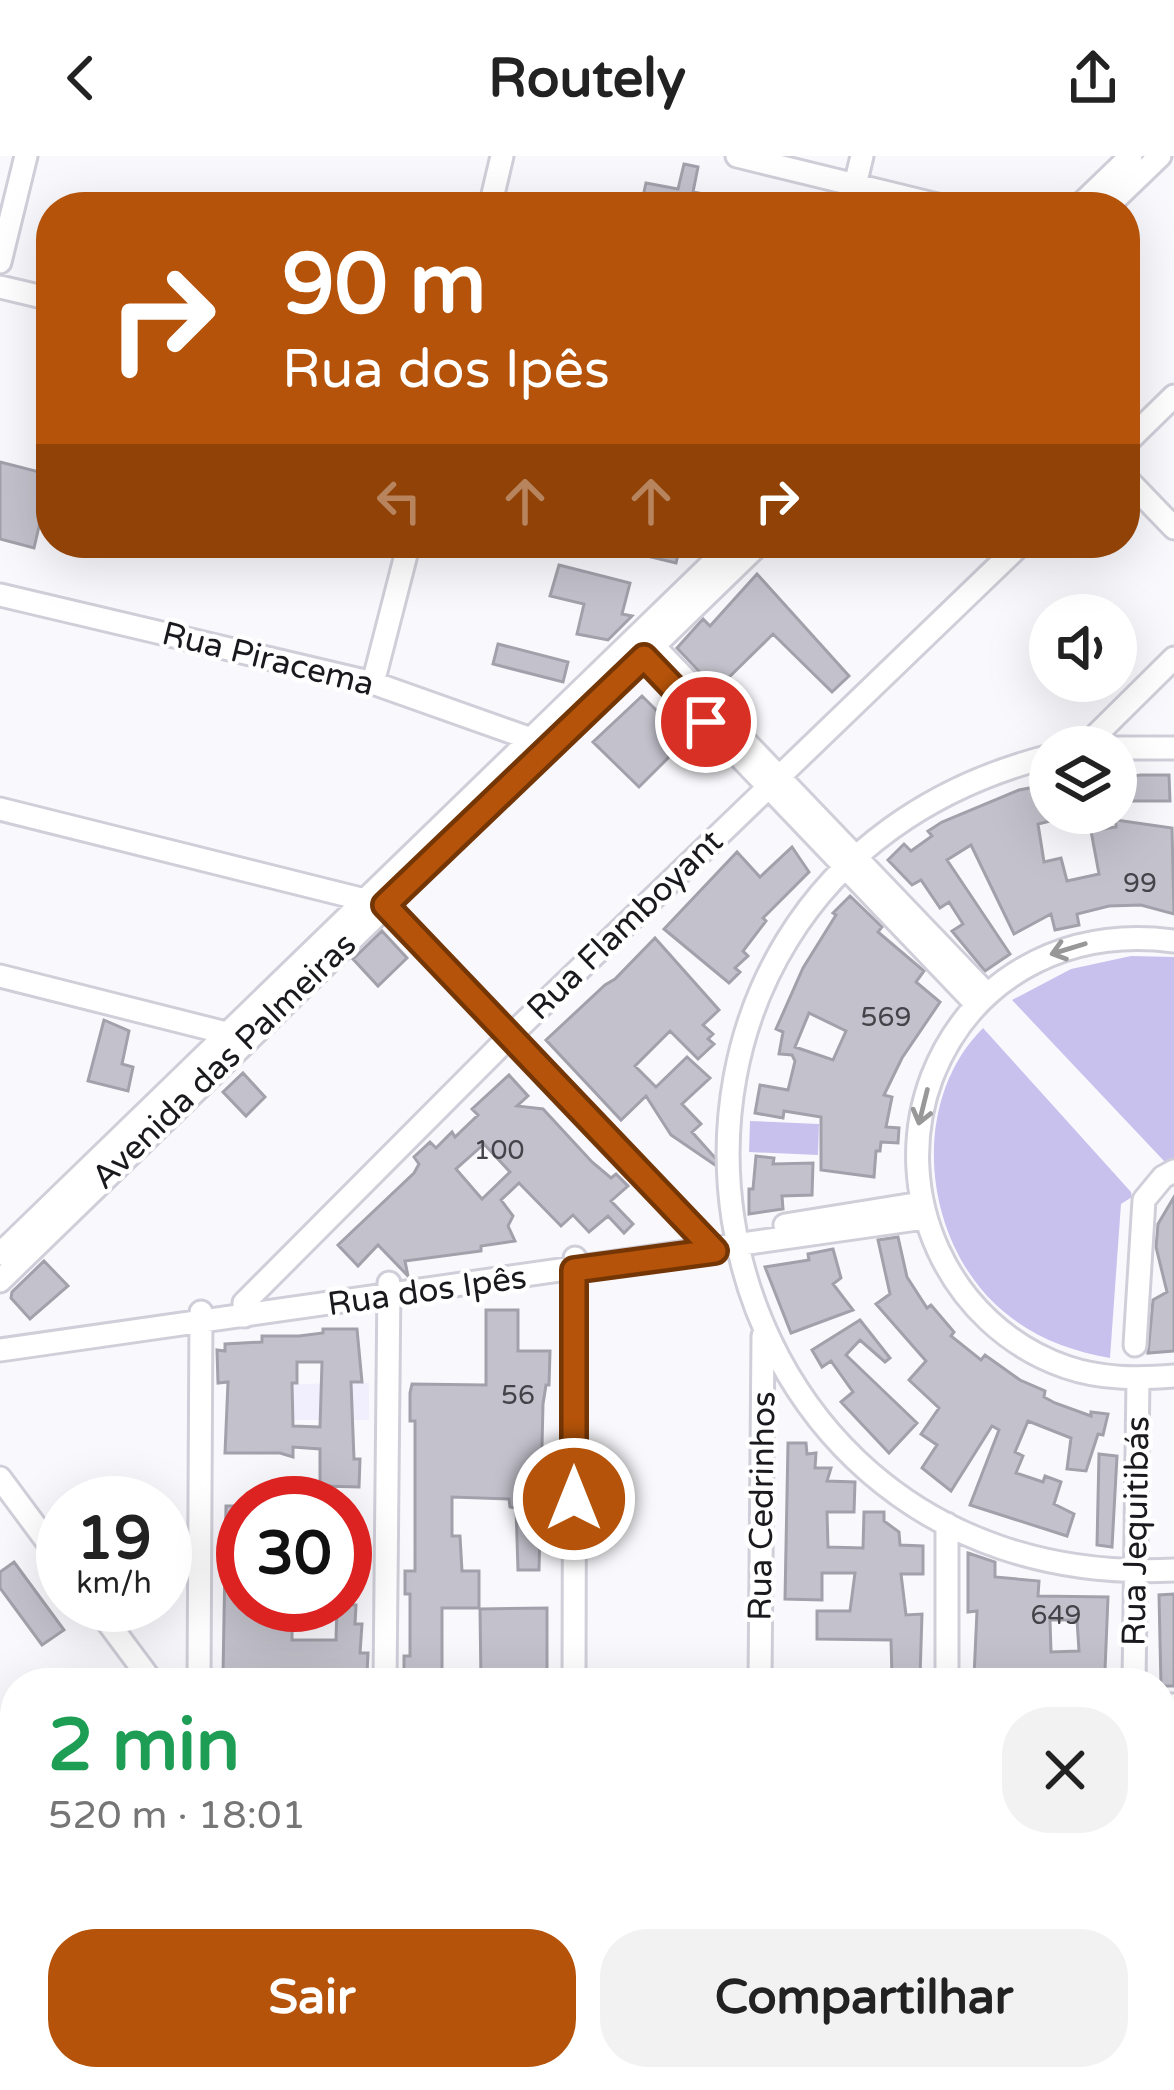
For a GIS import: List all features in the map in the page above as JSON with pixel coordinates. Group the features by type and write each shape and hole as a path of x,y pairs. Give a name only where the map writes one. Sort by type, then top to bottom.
{"street":[{"path":"0,262 26,156"},
{"path":"494,192 502,156"},
{"path":"737,156 884,192"},
{"path":"855,185 862,156"},
{"path":"1094,192 1131,156"},
{"path":"1123,192 1160,156"},
{"path":"0,287 36,295"},
{"path":"1140,429 1174,396"},
{"path":"1140,493 1174,528"},
{"path":"374,682 405,558"},
{"name":"Avenida das Palmeiras","path":"0,1254 237,1036 642,645 720,558"},
{"name":"Avenida das Palmeiras","path":"375,902 531,739 743,558"},
{"name":"Rua Flamboyant","path":"245,1310 510,1036 1006,558"},
{"name":"Rua Piracema","path":"0,596 374,682 531,739"},
{"path":"642,645 982,999"},
{"path":"1105,726 1174,658"},
{"path":"1137,748 1174,748"},
{"path":"722,1243 733,1081 760,993 789,938 851,862 905,818 960,787 1029,763"},
{"path":"0,808 375,902 722,1243 789,1377 846,1448 900,1496 992,1545 1038,1559 1135,1572 1174,1570"},
{"path":"1174,941 1112,938 1078,945 1045,956 982,999 938,1061 925,1094 916,1164 923,1211 955,1282 1004,1333 1067,1367 1138,1379 1174,1376"},
{"path":"0,976 237,1036"},
{"name":"Avenida das Palmeiras","path":"0,1280 237,1036"},
{"path":"1135,1345 1144,1200 1168,1174"},
{"name":"Rua dos Ipês","path":"0,1338 245,1310 923,1211"},
{"path":"574,1668 575,1263"},
{"path":"385,1668 388,1289"},
{"path":"199,1668 201,1316"},
{"name":"Rua dos Ipês","path":"0,1350 201,1316"},
{"name":"Rua Cedrinhos","path":"760,1668 763,1329"},
{"name":"Rua Jequitibás","path":"1135,1668 1138,1379"},
{"path":"0,1478 36,1526"},
{"path":"946,1668 947,1524"},
{"path":"115,1632 142,1668"}],"shaded area":[{"path":"1131,956 1174,957 1174,1162 1164,1161 1012,1000 1071,969"},
{"path":"983,1028 1131,1192 1132,1197 1121,1204 1110,1358 1048,1340 1008,1315 971,1275 952,1242 934,1167 935,1129 944,1092 960,1058"},
{"path":"750,1121 819,1124 818,1155 749,1152"},
{"path":"369,1383 369,1420 294,1420 293,1384"}],"building":[{"path":"684,164 698,167 693,192 644,192 646,183 678,189"},
{"path":"0,462 36,471 36,539 34,548 0,539"},
{"path":"559,565 630,583 622,614 632,616 608,640 577,634 584,604 550,596"},
{"path":"757,574 849,676 832,692 773,634 722,684 715,676 710,683 677,648 703,619 710,626"},
{"path":"498,644 568,662 563,682 493,664"},
{"path":"642,696 686,740 639,787 593,742"},
{"path":"1137,775 1169,775 1170,801 1137,801"},
{"path":"1029,788 1029,834 1040,834 1044,862 1061,858 1067,881 1099,874 1092,834 1137,834 1137,823 1172,828 1174,914 1141,905 1109,906 1077,914 1079,925 1055,930 1051,914 1014,934 971,845 947,860 1010,954 985,971 952,931 963,924 949,902 940,908 921,880 912,885 888,860 904,844 911,851 942,822"},
{"path":"792,847 809,872 763,918 766,921 743,951 748,956 735,968 740,972 729,983 664,929 737,852 760,877"},
{"path":"850,896 882,927 878,932 924,971 916,982 940,1002 902,1058 884,1095 892,1097 886,1127 899,1128 898,1143 881,1142 874,1177 821,1170 821,1117 784,1111 783,1118 755,1113 760,1085 788,1090 795,1061 792,1055 779,1054 783,1032 776,1029 833,913","holes":["809,1013 846,1031 833,1060 795,1047"]},
{"path":"382,931 407,958 378,986 353,959"},
{"path":"655,938 719,1010 703,1025 713,1034 708,1039 714,1044 698,1059 670,1031 635,1066 656,1087 687,1057 710,1078 682,1104 701,1124 692,1132 718,1161 715,1165 671,1135 646,1096 621,1120 546,1040"},
{"path":"104,1020 129,1031 122,1064 133,1067 128,1091 88,1081"},
{"path":"243,1073 265,1097 246,1116 223,1092"},
{"path":"509,1075 528,1096 517,1106 543,1109 592,1162 628,1186 611,1201 633,1224 624,1233 608,1216 589,1232 573,1215 561,1226 519,1183 501,1200 513,1216 508,1226 515,1241 481,1246 481,1251 405,1261 408,1276 378,1245 358,1266 338,1245 414,1173 419,1164 414,1157 430,1142 436,1148 478,1115 472,1109","holes":["484,1144 510,1172 482,1199 456,1169"]},
{"path":"756,1156 774,1158 773,1164 813,1163 812,1195 782,1196 783,1209 749,1214"},
{"path":"1174,1197 1174,1351 1148,1353 1153,1300 1167,1292 1156,1247 1158,1224"},
{"path":"898,1237 907,1277 927,1308 931,1305 954,1332 951,1336 981,1360 985,1355 1045,1391 1044,1397 1055,1403 1091,1416 1091,1412 1108,1414 1086,1471 1067,1469 1071,1438 1028,1421 1015,1452 1023,1456 1016,1473 1061,1482 1054,1504 1074,1514 1067,1536 970,1505 999,1430 992,1426 951,1491 922,1468 937,1445 921,1434 939,1408 909,1380 926,1361 876,1304 890,1294 878,1240"},
{"path":"833,1249 841,1278 833,1284 853,1310 791,1333 765,1267 809,1260 808,1254"},
{"path":"44,1261 68,1286 30,1319 11,1298 12,1292"},
{"path":"486,1310 518,1310 518,1351 550,1351 543,1404 539,1570 518,1570 516,1508 510,1507 509,1499 452,1497 452,1536 460,1536 462,1571 479,1571 479,1608 442,1608 442,1668 404,1668 404,1656 410,1656 410,1594 405,1594 405,1571 415,1571 412,1384 486,1385"},
{"path":"860,1320 890,1358 885,1362 860,1340 846,1355 917,1423 889,1453 841,1402 853,1392 831,1361 822,1367 812,1350"},
{"path":"323,1329 357,1329 362,1382 351,1382 354,1459 360,1459 359,1476 320,1476 320,1449 293,1447 293,1457 225,1453 228,1382 218,1383 217,1350 225,1351 225,1344 262,1342 262,1336 323,1333","holes":["297,1362 322,1362 320,1427 293,1426 292,1383 297,1383"]},
{"path":"788,1443 806,1443 807,1454 816,1453 815,1468 831,1468 827,1481 855,1482 854,1512 827,1512 828,1547 863,1548 864,1512 884,1512 884,1521 899,1532 900,1545 923,1546 923,1574 901,1574 906,1615 922,1614 920,1668 892,1668 891,1640 817,1639 817,1611 850,1611 855,1573 822,1573 822,1600 785,1599"},
{"path":"1099,1454 1117,1456 1112,1547 1097,1545"},
{"path":"968,1553 995,1562 995,1577 1039,1581 1038,1596 1108,1597 1105,1668 974,1668 977,1611 968,1612","holes":["1050,1620 1077,1620 1079,1651 1051,1652"]},
{"path":"14,1562 36,1592 36,1632 61,1632 42,1645 0,1588 0,1572"},
{"path":"1174,1594 1174,1668 1161,1668 1159,1595"},
{"path":"547,1608 547,1668 481,1668 480,1609"},
{"path":"224,1632 292,1632 292,1640 336,1640 336,1632 361,1632 360,1653 368,1653 367,1668 223,1668"}],"route":[{"path":"574,1499 574,1270 715,1251 385,905 644,657 706,722"}]}
